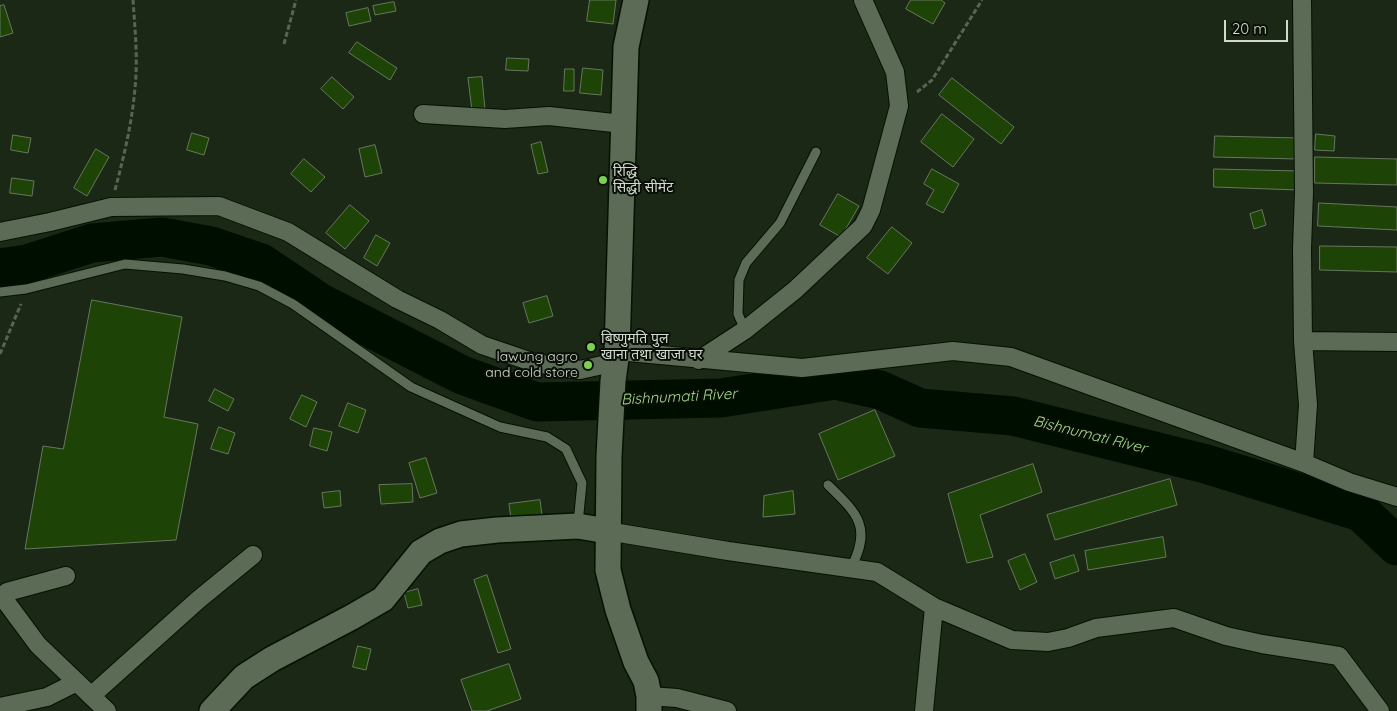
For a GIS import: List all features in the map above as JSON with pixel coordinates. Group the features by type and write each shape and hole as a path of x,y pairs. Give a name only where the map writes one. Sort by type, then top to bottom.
{"street":[{"path":"636,0 626,47 615,365 608,456 608,570 618,610 636,662 646,681 649,704 677,698 727,711"},
{"path":"699,360 745,330 795,290 863,226 871,210 899,106 895,72 862,0"},
{"path":"1302,0 1304,124 1303,342 1308,405 1304,463"},
{"path":"423,114 505,119 550,116 623,124"},
{"path":"0,232 111,207 219,206 288,232 397,299 440,320 482,345 535,364 580,370 615,365 699,360 802,368 953,351 1011,357 1304,463 1349,482 1397,497"},
{"path":"1303,342 1397,342"},
{"path":"212,711 244,678 272,659 383,600 422,552 440,541 470,533 578,526 728,551 878,572 934,607 1012,640 1048,642 1068,638 1096,628 1174,618 1226,636 1262,644 1339,656 1380,711"},
{"path":"91,696 198,600 253,554"},
{"path":"66,576 7,592 4,598 38,645 107,711"},
{"path":"924,711 934,607"},
{"path":"0,707 48,697 77,682"}],"lane":[{"path":"745,330 738,314 739,280 746,263 780,223 816,152"},
{"path":"0,292 26,289 125,264 183,269 225,276 259,286 293,304 411,388 500,427 547,437 566,450 582,483 578,526"},
{"path":"828,485 850,506 858,519 862,537 859,553 851,568"}],"path":[{"path":"111,207 127,143 135,87 133,0"},
{"path":"284,44 296,0"},
{"path":"899,106 932,80 982,0"},
{"path":"0,354 26,289"}],"building":[{"path":"590,0 616,0 613,24 587,21"},
{"path":"911,0 941,0 945,3 933,24 906,9"},
{"path":"394,2 396,11 375,15 373,6"},
{"path":"4,5 13,33 0,37 0,6"},
{"path":"368,8 371,21 349,26 346,13"},
{"path":"357,42 397,68 390,80 349,53"},
{"path":"507,58 529,59 528,71 506,70"},
{"path":"583,68 603,70 601,95 580,93"},
{"path":"565,69 574,69 574,91 564,91"},
{"path":"332,77 354,97 343,109 321,89"},
{"path":"482,77 485,110 472,111 468,78"},
{"path":"952,78 1014,127 1001,144 939,95"},
{"path":"942,114 974,139 953,167 921,142"},
{"path":"192,133 209,138 204,155 187,150"},
{"path":"1316,134 1335,136 1334,151 1315,150"},
{"path":"13,135 31,138 28,153 11,150"},
{"path":"1215,136 1298,138 1298,159 1214,157"},
{"path":"541,142 548,172 538,174 531,145"},
{"path":"375,145 382,173 365,177 359,149"},
{"path":"96,149 109,157 87,196 74,188"},
{"path":"1315,157 1397,159 1397,185 1315,183"},
{"path":"304,159 325,177 311,192 291,174"},
{"path":"932,169 959,184 943,213 926,204 934,190 924,184"},
{"path":"1214,169 1299,171 1298,190 1214,187"},
{"path":"12,178 34,181 32,196 10,193"},
{"path":"838,194 859,206 841,237 820,225"},
{"path":"1319,203 1397,207 1397,230 1318,226"},
{"path":"350,205 369,221 345,249 326,233"},
{"path":"1262,210 1266,225 1254,229 1250,214"},
{"path":"892,227 912,243 888,274 867,258"},
{"path":"376,235 390,243 377,266 364,258"},
{"path":"1320,246 1397,247 1397,272 1320,270"},
{"path":"547,296 553,316 529,323 523,303"},
{"path":"92,300 182,317 164,417 198,424 176,540 25,549 43,446 63,449"},
{"path":"215,389 234,399 228,411 209,401"},
{"path":"302,395 317,402 306,427 290,419"},
{"path":"348,403 366,410 358,433 339,426"},
{"path":"875,410 895,456 838,480 819,434"},
{"path":"219,427 235,433 228,454 211,449"},
{"path":"314,428 332,432 327,451 310,446"},
{"path":"426,458 437,493 420,498 409,463"},
{"path":"1033,464 1042,492 980,515 993,557 967,563 948,494"},
{"path":"1170,479 1177,505 1055,540 1047,515"},
{"path":"412,484 413,502 381,504 379,485"},
{"path":"340,491 341,506 324,508 322,493"},
{"path":"793,491 795,514 763,517 764,496"},
{"path":"540,500 542,515 511,519 509,504"},
{"path":"1163,537 1166,557 1088,570 1085,551"},
{"path":"1025,554 1037,582 1020,590 1008,561"},
{"path":"1074,555 1079,571 1055,579 1050,563"},
{"path":"487,575 511,649 498,653 474,580"},
{"path":"418,589 422,605 408,608 404,593"},
{"path":"358,646 371,649 366,670 353,667"},
{"path":"509,664 521,699 487,711 472,711 461,680"}],"waterway":[{"name":"Bishnumati River","path":"0,268 27,264 92,243 162,237 211,246 261,263 319,302 462,375 537,402 721,398 835,380 880,390 920,408 1013,416 1206,464 1361,512 1397,546"}],"place":[{"name":"रिद्धि सिद्धी सीमेंट","path":"603,180"},
{"name":"बिष्णुमति पुल खाना तथा खाजा घर","path":"591,347"},
{"name":"lawung agro and cold store","path":"588,365"}]}
